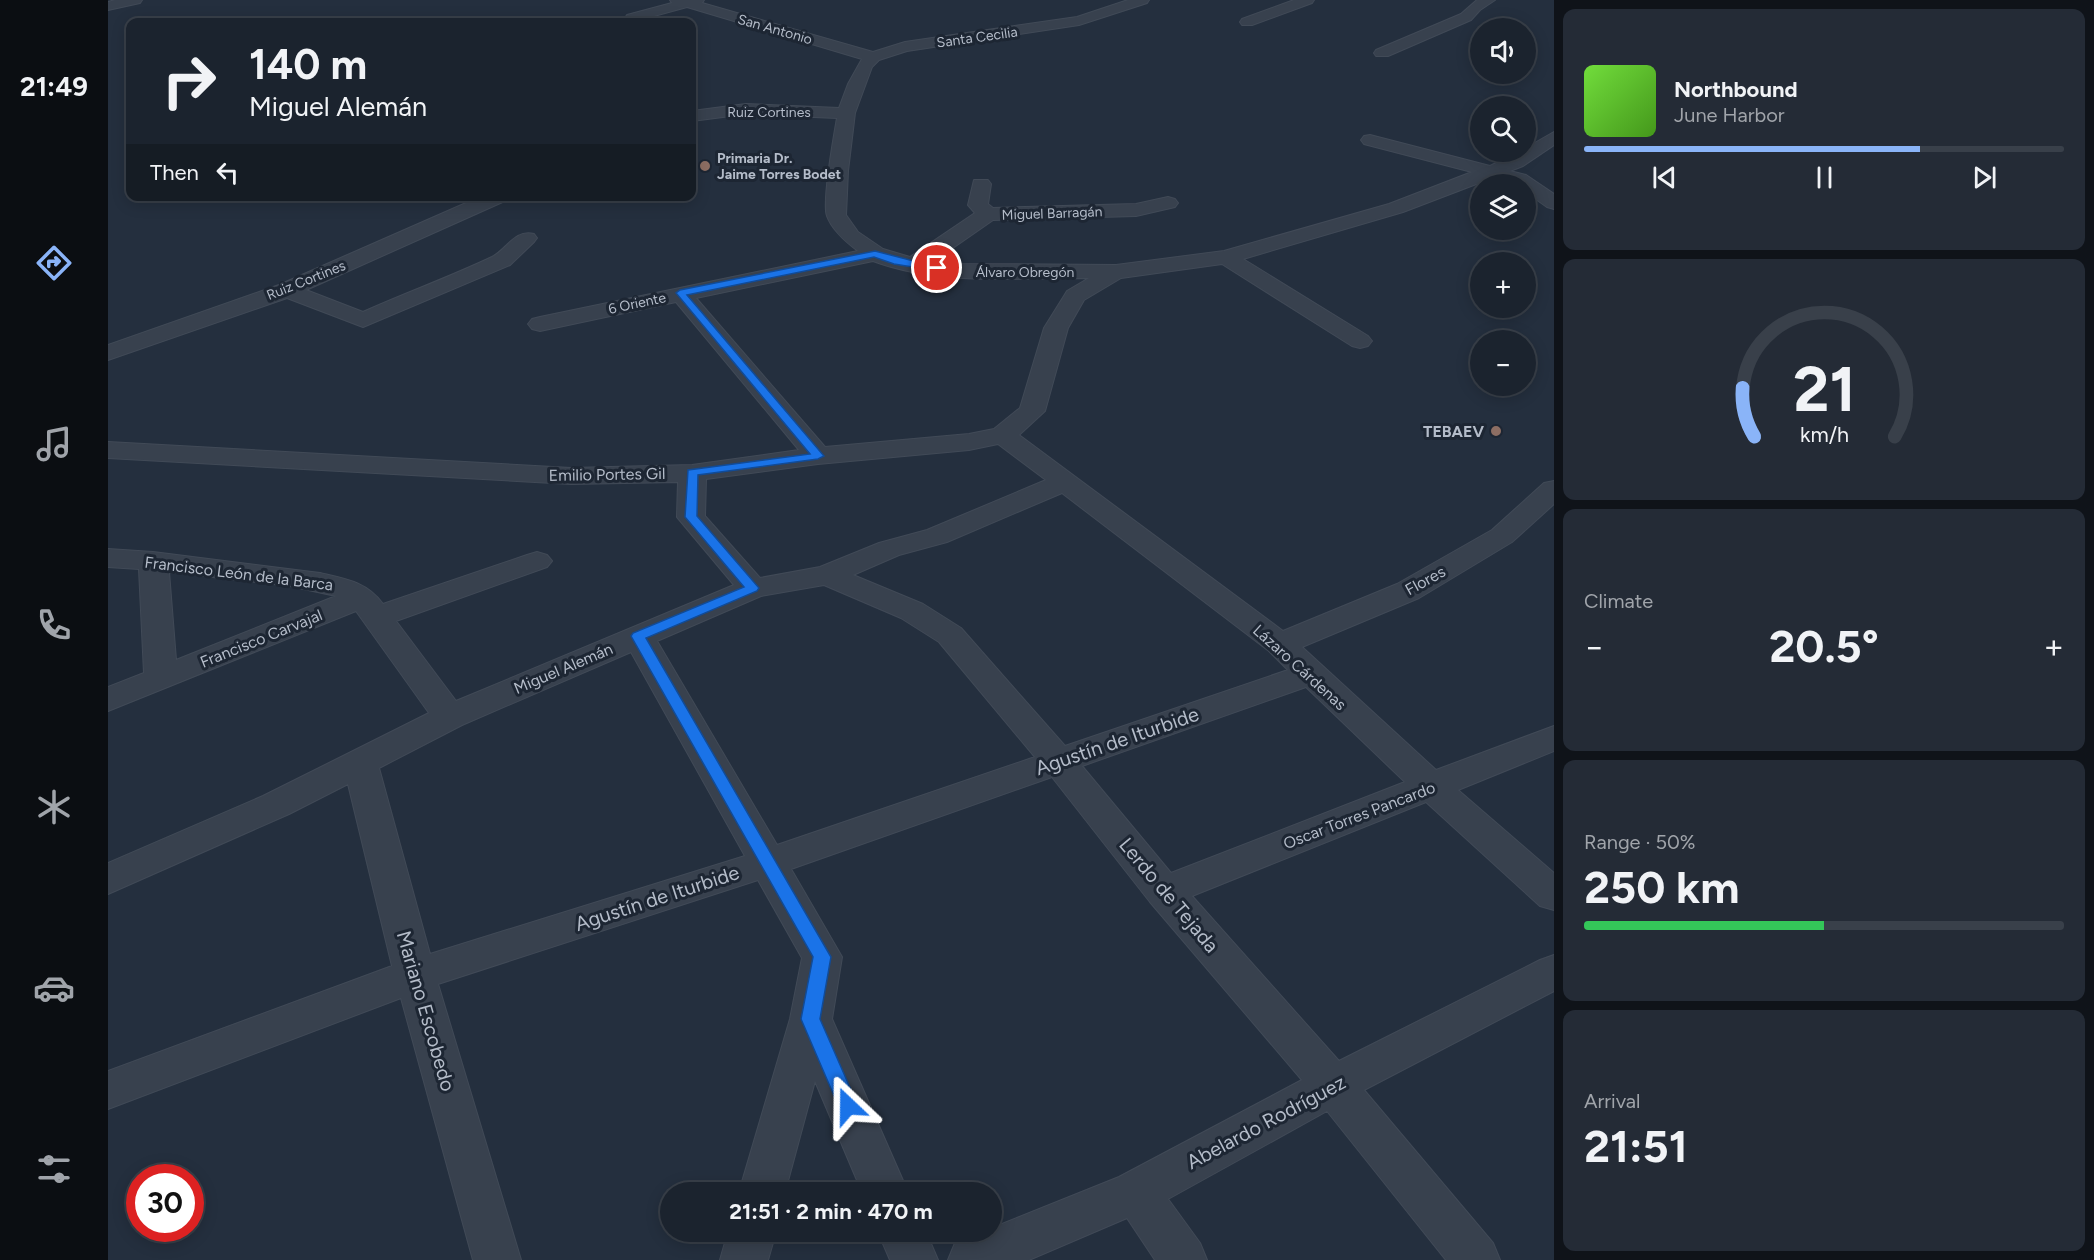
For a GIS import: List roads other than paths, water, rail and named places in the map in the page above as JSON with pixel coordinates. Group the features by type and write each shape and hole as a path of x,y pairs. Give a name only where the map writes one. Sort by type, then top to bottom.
{"street":[{"path":"108,6 135,0"},
{"name":"Santa Cecilia","path":"873,57 905,47 1079,21 1142,0"},
{"path":"1247,22 1307,0"},
{"path":"632,18 686,1"},
{"name":"San Antonio","path":"686,1 873,57"},
{"path":"1455,2 1481,3"},
{"path":"1382,53 1466,16 1481,3"},
{"path":"846,113 865,65 873,57"},
{"name":"Ruiz Cortines","path":"696,115 746,109 846,113"},
{"name":"Álvaro Obregón","path":"846,113 838,171 836,215 851,237 875,254 913,265 960,271 1116,272 1226,257 1396,208 1516,162 1554,136"},
{"path":"1370,140 1519,179 1554,203"},
{"path":"981,184 978,205 988,214"},
{"name":"Ruiz Cortines","path":"108,353 287,290 489,201"},
{"name":"Miguel Barragán","path":"913,265 988,214 1136,210 1168,202"},
{"path":"287,290 363,320 508,263 527,238"},
{"name":"6 Oriente","path":"540,324 875,254"},
{"path":"1226,257 1360,341"},
{"name":"Emilio Portes Gil","path":"108,450 572,476 692,473 818,456 969,442 1002,435 1032,411 1056,328 1075,296 1116,272"},
{"path":"680,293 818,456"},
{"name":"Lázaro Cárdenas","path":"1002,435 1280,644 1432,787 1554,895"},
{"path":"692,473 691,517 753,588"},
{"name":"Miguel Alemán","path":"108,879 276,805 450,717 753,588 827,575 889,549 937,536 1065,482"},
{"name":"Flores","path":"1280,644 1408,591 1502,536 1554,489"},
{"name":"Francisco León de la Barca","path":"108,558 293,577 345,587 369,607"},
{"path":"153,561 161,679"},
{"name":"Francisco Carvajal","path":"108,700 161,679 369,607 537,561"},
{"name":"Lerdo de Tejada","path":"827,575 912,611 950,635 1059,762 1164,891 1333,1085 1476,1260"},
{"path":"369,607 450,717"},
{"path":"638,636 822,957 811,1019 765,1182"},
{"name":"Agustín de Iturbide","path":"108,1090 415,975 767,863 1310,674"},
{"name":"Oscar Torres Pancardo","path":"1164,891 1554,738"},
{"name":"Mariano Escobedo","path":"360,761 415,975 496,1260"},
{"name":"Abelardo Rodríguez","path":"972,1260 1136,1192 1333,1085 1554,972"},
{"path":"811,1019 881,1182"},
{"path":"1136,1192 1183,1260"},
{"path":"744,1260 749,1242"},
{"path":"906,1242 914,1260"}],"place":[{"name":"Primaria Dr. Jaime Torres Bodet","path":"705,166"},
{"name":"TEBAEV","path":"1496,431"}]}
